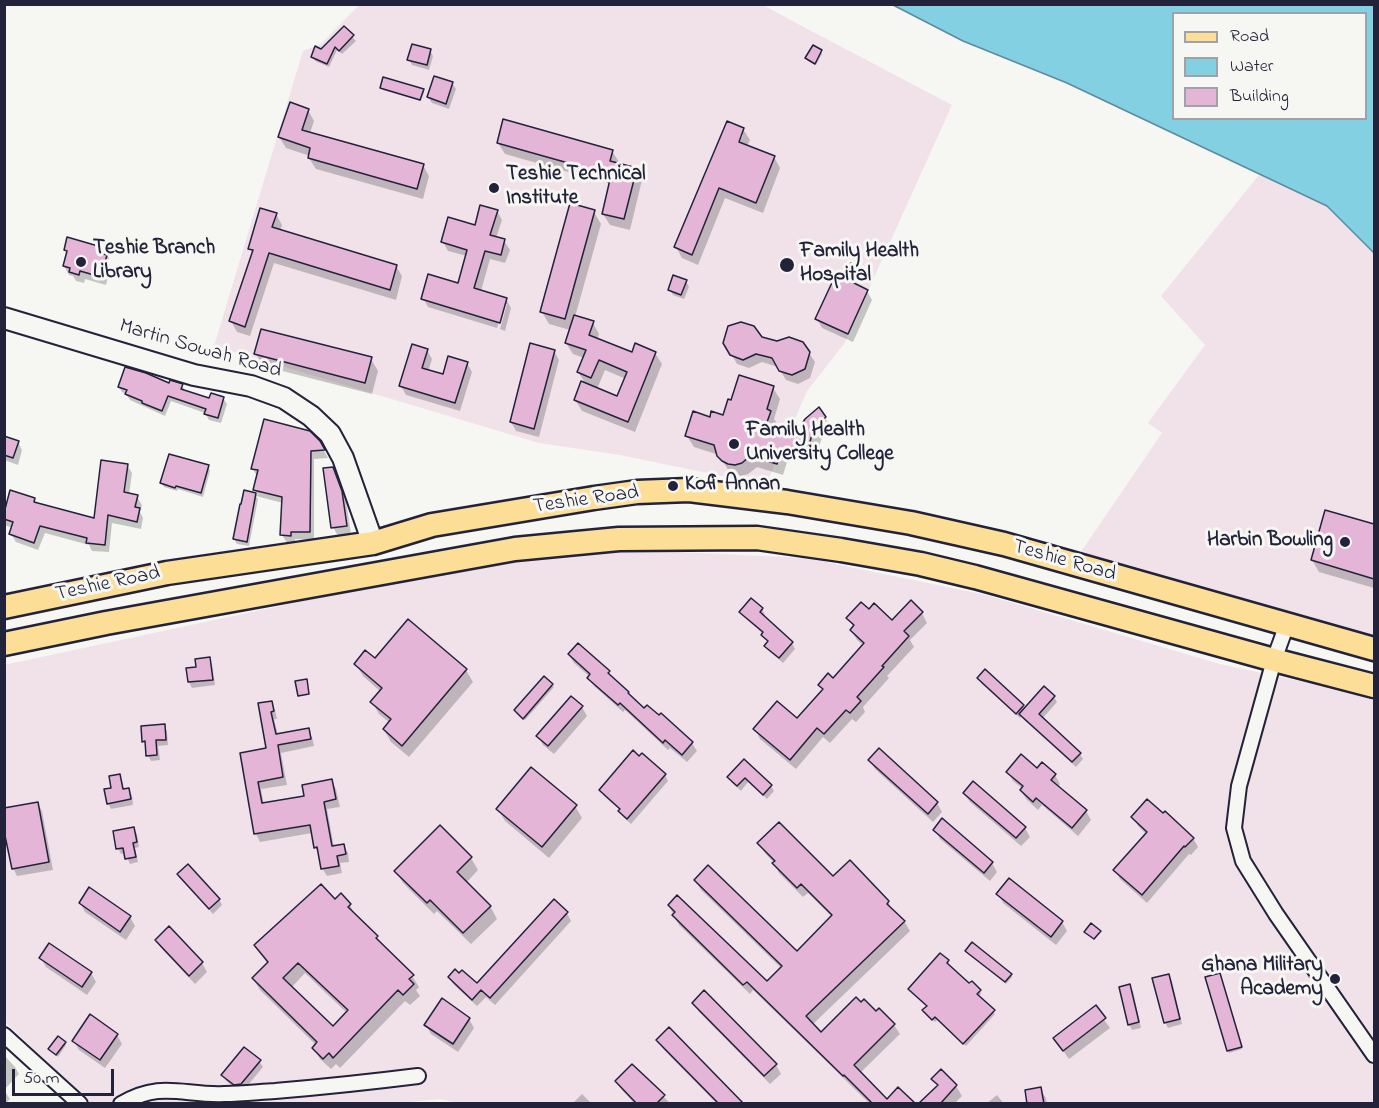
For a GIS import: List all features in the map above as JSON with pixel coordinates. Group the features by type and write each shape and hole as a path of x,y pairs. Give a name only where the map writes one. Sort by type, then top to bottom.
{"main road":[{"name":"Teshie Road","path":"4,607 167,573 373,543 432,525 637,492 688,490 787,502 911,523 1004,544 1374,649"},
{"name":"Teshie Road","path":"4,644 106,623 516,549 619,539 757,537 909,562 975,577 1374,686"}],"street":[{"name":"Martin Sowah Road","path":"4,318 194,375 251,386 284,398 311,416 330,434 346,466 373,543"},
{"path":"1287,624 1274,660 1239,786 1234,828 1243,861 1276,914 1374,1055"},
{"path":"4,1035 80,1104"},
{"path":"121,1104 134,1096 152,1090 223,1095 338,1086 418,1076"}],"shaded area":[{"name":"Teshie Technical Institute","path":"359,5 763,5 952,105 844,344 807,391 766,485 620,455 539,443 214,346 303,51 322,43"},
{"path":"1259,175 1327,206 1374,253 1374,638 1076,559 1162,433 1148,423 1205,345 1161,296"},
{"path":"587,552 679,552 806,558 986,595 1220,664 1374,697 1374,1103 463,1104 440,1099 389,1104 91,1103 5,1022 4,665 471,565"}],"water":[{"path":"893,5 1374,5 1374,253 1327,206 1067,83 963,41"}],"building":[{"path":"344,26 354,35 339,51 335,47 327,64 311,57 315,46 321,49"},
{"path":"412,44 431,49 427,65 407,60"},
{"path":"813,45 822,50 815,64 805,58"},
{"path":"434,76 453,82 446,104 427,97"},
{"path":"383,77 424,89 420,100 380,88"},
{"path":"290,102 309,109 302,130 424,164 417,189 308,158 310,148 278,137"},
{"path":"503,119 613,150 610,161 637,168 624,219 602,214 611,175 497,143"},
{"path":"727,121 744,128 739,142 775,156 756,203 719,188 692,255 674,247"},
{"path":"570,203 595,210 565,319 540,312"},
{"path":"480,205 498,210 490,235 505,239 501,255 485,251 474,288 507,298 500,323 421,299 428,274 458,283 467,250 441,242 448,217 475,225"},
{"path":"260,208 277,213 272,227 397,265 390,290 269,253 245,327 229,321 253,250 248,249"},
{"path":"67,237 105,248 103,254 107,255 101,277 80,271 79,275 69,272 70,268 63,266 67,251 64,250"},
{"path":"836,274 868,290 848,334 815,319"},
{"path":"673,275 687,280 681,295 668,290"},
{"path":"574,315 594,321 589,335 632,352 635,343 656,352 628,422 574,400 581,381 617,396 627,372 599,360 591,378 577,372 586,350 565,343"},
{"path":"741,322 754,326 762,337 777,341 789,337 803,342 810,352 805,369 792,375 779,371 772,358 756,354 743,360 730,355 723,343 728,326"},
{"path":"261,329 372,357 365,383 254,354"},
{"path":"530,343 555,350 534,429 510,422"},
{"path":"412,344 428,349 422,368 443,374 448,356 468,362 455,403 399,386"},
{"path":"125,367 169,383 170,380 183,384 181,389 209,398 211,393 224,397 218,418 204,414 206,409 168,396 162,411 125,394 127,390 118,387"},
{"path":"739,375 774,386 767,409 771,411 766,425 796,434 805,419 819,407 826,417 816,426 809,446 782,448 777,464 750,456 742,463 735,465 722,461 717,456 714,445 685,436 693,411 710,417 711,411 723,415 728,399 731,400"},
{"path":"264,419 310,431 325,450 311,451 310,532 291,532 291,536 280,535 282,497 253,490 258,470 251,469"},
{"path":"4,436 19,441 13,458 4,455"},
{"path":"169,454 209,465 201,493 160,483"},
{"path":"101,460 128,464 124,492 138,495 135,507 140,508 137,522 108,515 105,545 86,543 87,538 40,526 34,543 9,534 13,522 4,519 4,513 10,490 35,498 34,502 94,518"},
{"path":"333,467 342,491 347,526 331,528 323,468"},
{"path":"244,490 256,493 247,542 233,539"},
{"name":"Harbin Bowling","path":"1325,510 1374,524 1374,579 1311,560"},
{"path":"751,598 763,608 760,612 793,642 779,658 764,646 768,641 761,635 763,632 739,612"},
{"path":"911,600 923,612 904,631 909,636 857,697 861,701 850,713 846,710 824,734 817,728 790,760 753,729 777,701 797,718 823,689 818,685 828,673 833,678 864,643 850,630 854,625 846,618 861,602 869,609 874,603 892,620"},
{"path":"408,619 467,669 402,746 383,729 391,719 370,702 382,688 354,664 365,650 375,658"},
{"path":"578,643 610,671 608,673 644,708 647,705 659,715 661,713 693,742 682,755 665,740 663,743 620,703 618,705 587,678 590,674 568,654"},
{"path":"210,657 213,680 188,682 186,668 196,667 195,659"},
{"path":"985,669 1024,705 1016,714 977,678"},
{"path":"544,676 553,684 523,719 514,710"},
{"path":"307,679 309,694 298,696 295,681"},
{"path":"1044,686 1055,696 1039,714 1081,753 1072,762 1019,714"},
{"path":"571,696 583,706 548,746 536,736"},
{"path":"272,701 274,711 271,712 276,734 309,728 311,739 278,745 283,777 258,782 262,803 304,796 302,785 332,779 336,799 324,802 332,846 344,844 346,854 337,856 339,866 321,869 310,825 254,834 240,753 266,748 258,703"},
{"path":"165,724 166,740 156,740 157,755 146,756 141,726"},
{"path":"879,748 938,802 928,814 868,760"},
{"path":"633,750 639,756 642,753 666,774 627,819 618,811 620,809 599,790"},
{"path":"1021,754 1037,768 1042,762 1056,774 1051,780 1087,810 1072,828 1036,798 1033,802 1020,790 1023,786 1006,772"},
{"path":"744,759 772,785 763,795 745,778 737,786 727,777"},
{"path":"531,767 577,805 542,847 496,809"},
{"path":"120,774 123,789 129,788 131,799 107,804 104,789 111,788 109,776"},
{"path":"973,781 1026,827 1016,838 963,793"},
{"path":"1147,799 1163,813 1165,811 1194,838 1184,846 1142,895 1113,870 1147,832 1131,817"},
{"path":"38,802 49,862 12,869 4,831 4,808"},
{"path":"942,818 993,862 984,873 933,830"},
{"path":"779,822 833,876 850,860 889,901 887,904 905,921 806,1016 821,1032 856,997 861,1002 864,999 876,1011 879,1008 895,1024 854,1065 887,1099 898,1087 916,1104 873,1104 747,982 743,985 672,915 675,912 668,905 677,895 767,981 782,966 694,880 708,865 797,951 832,915 801,884 797,888 772,863 775,861 757,843"},
{"path":"440,825 472,857 457,872 491,906 463,933 430,900 427,903 394,871"},
{"path":"134,827 137,842 133,843 136,857 125,859 123,848 116,849 113,831"},
{"path":"188,864 220,899 209,909 177,874"},
{"path":"1009,878 1063,921 1051,937 996,894"},
{"path":"321,884 335,899 341,893 351,904 348,907 414,975 409,979 414,984 403,995 398,990 333,1058 329,1053 323,1059 312,1048 317,1042 252,978 268,962 254,945","holes":["298,963 348,1010 333,1026 283,978"]},
{"path":"89,887 131,916 120,932 79,903"},
{"path":"554,899 568,912 490,998 481,990 472,1000 448,977 455,969 459,973 462,970 477,983"},
{"path":"1091,923 1101,931 1094,939 1084,932"},
{"path":"169,926 203,962 189,976 155,940"},
{"path":"972,942 1012,974 1005,982 965,951"},
{"path":"49,943 92,972 82,987 39,958"},
{"path":"940,953 949,960 947,963 969,983 972,981 981,990 977,994 995,1010 963,1044 935,1017 932,1020 922,1010 927,1006 908,989"},
{"path":"1220,973 1242,1047 1227,1051 1205,977"},
{"path":"1169,974 1180,1019 1164,1023 1152,978"},
{"path":"1130,984 1139,1022 1128,1025 1119,987"},
{"path":"704,990 777,1064 764,1076 692,1003"},
{"path":"442,998 470,1018 453,1044 424,1025"},
{"path":"1096,1005 1106,1018 1063,1051 1053,1038"},
{"path":"90,1014 118,1034 100,1060 72,1041"},
{"path":"669,1027 744,1104 719,1104 656,1040"},
{"path":"58,1036 66,1042 56,1055 48,1049"},
{"path":"244,1047 261,1060 241,1084 234,1085 221,1075"},
{"path":"632,1064 665,1095 656,1104 637,1104 615,1081"},
{"path":"941,1069 957,1085 940,1104 918,1104 938,1085 931,1079"},
{"path":"1041,1087 1044,1104 1027,1104 1025,1090"}],"place":[{"name":"Teshie Technical Institute","path":"494,188"},
{"name":"Teshie Branch Library","path":"81,262"},
{"name":"Family Health Hospital","path":"787,265"},
{"name":"Family Health University College","path":"734,444"},
{"name":"Kofi Annan","path":"673,486"},
{"name":"Harbin Bowling","path":"1345,542"},
{"name":"Ghana Military Academy","path":"1335,979"}]}
